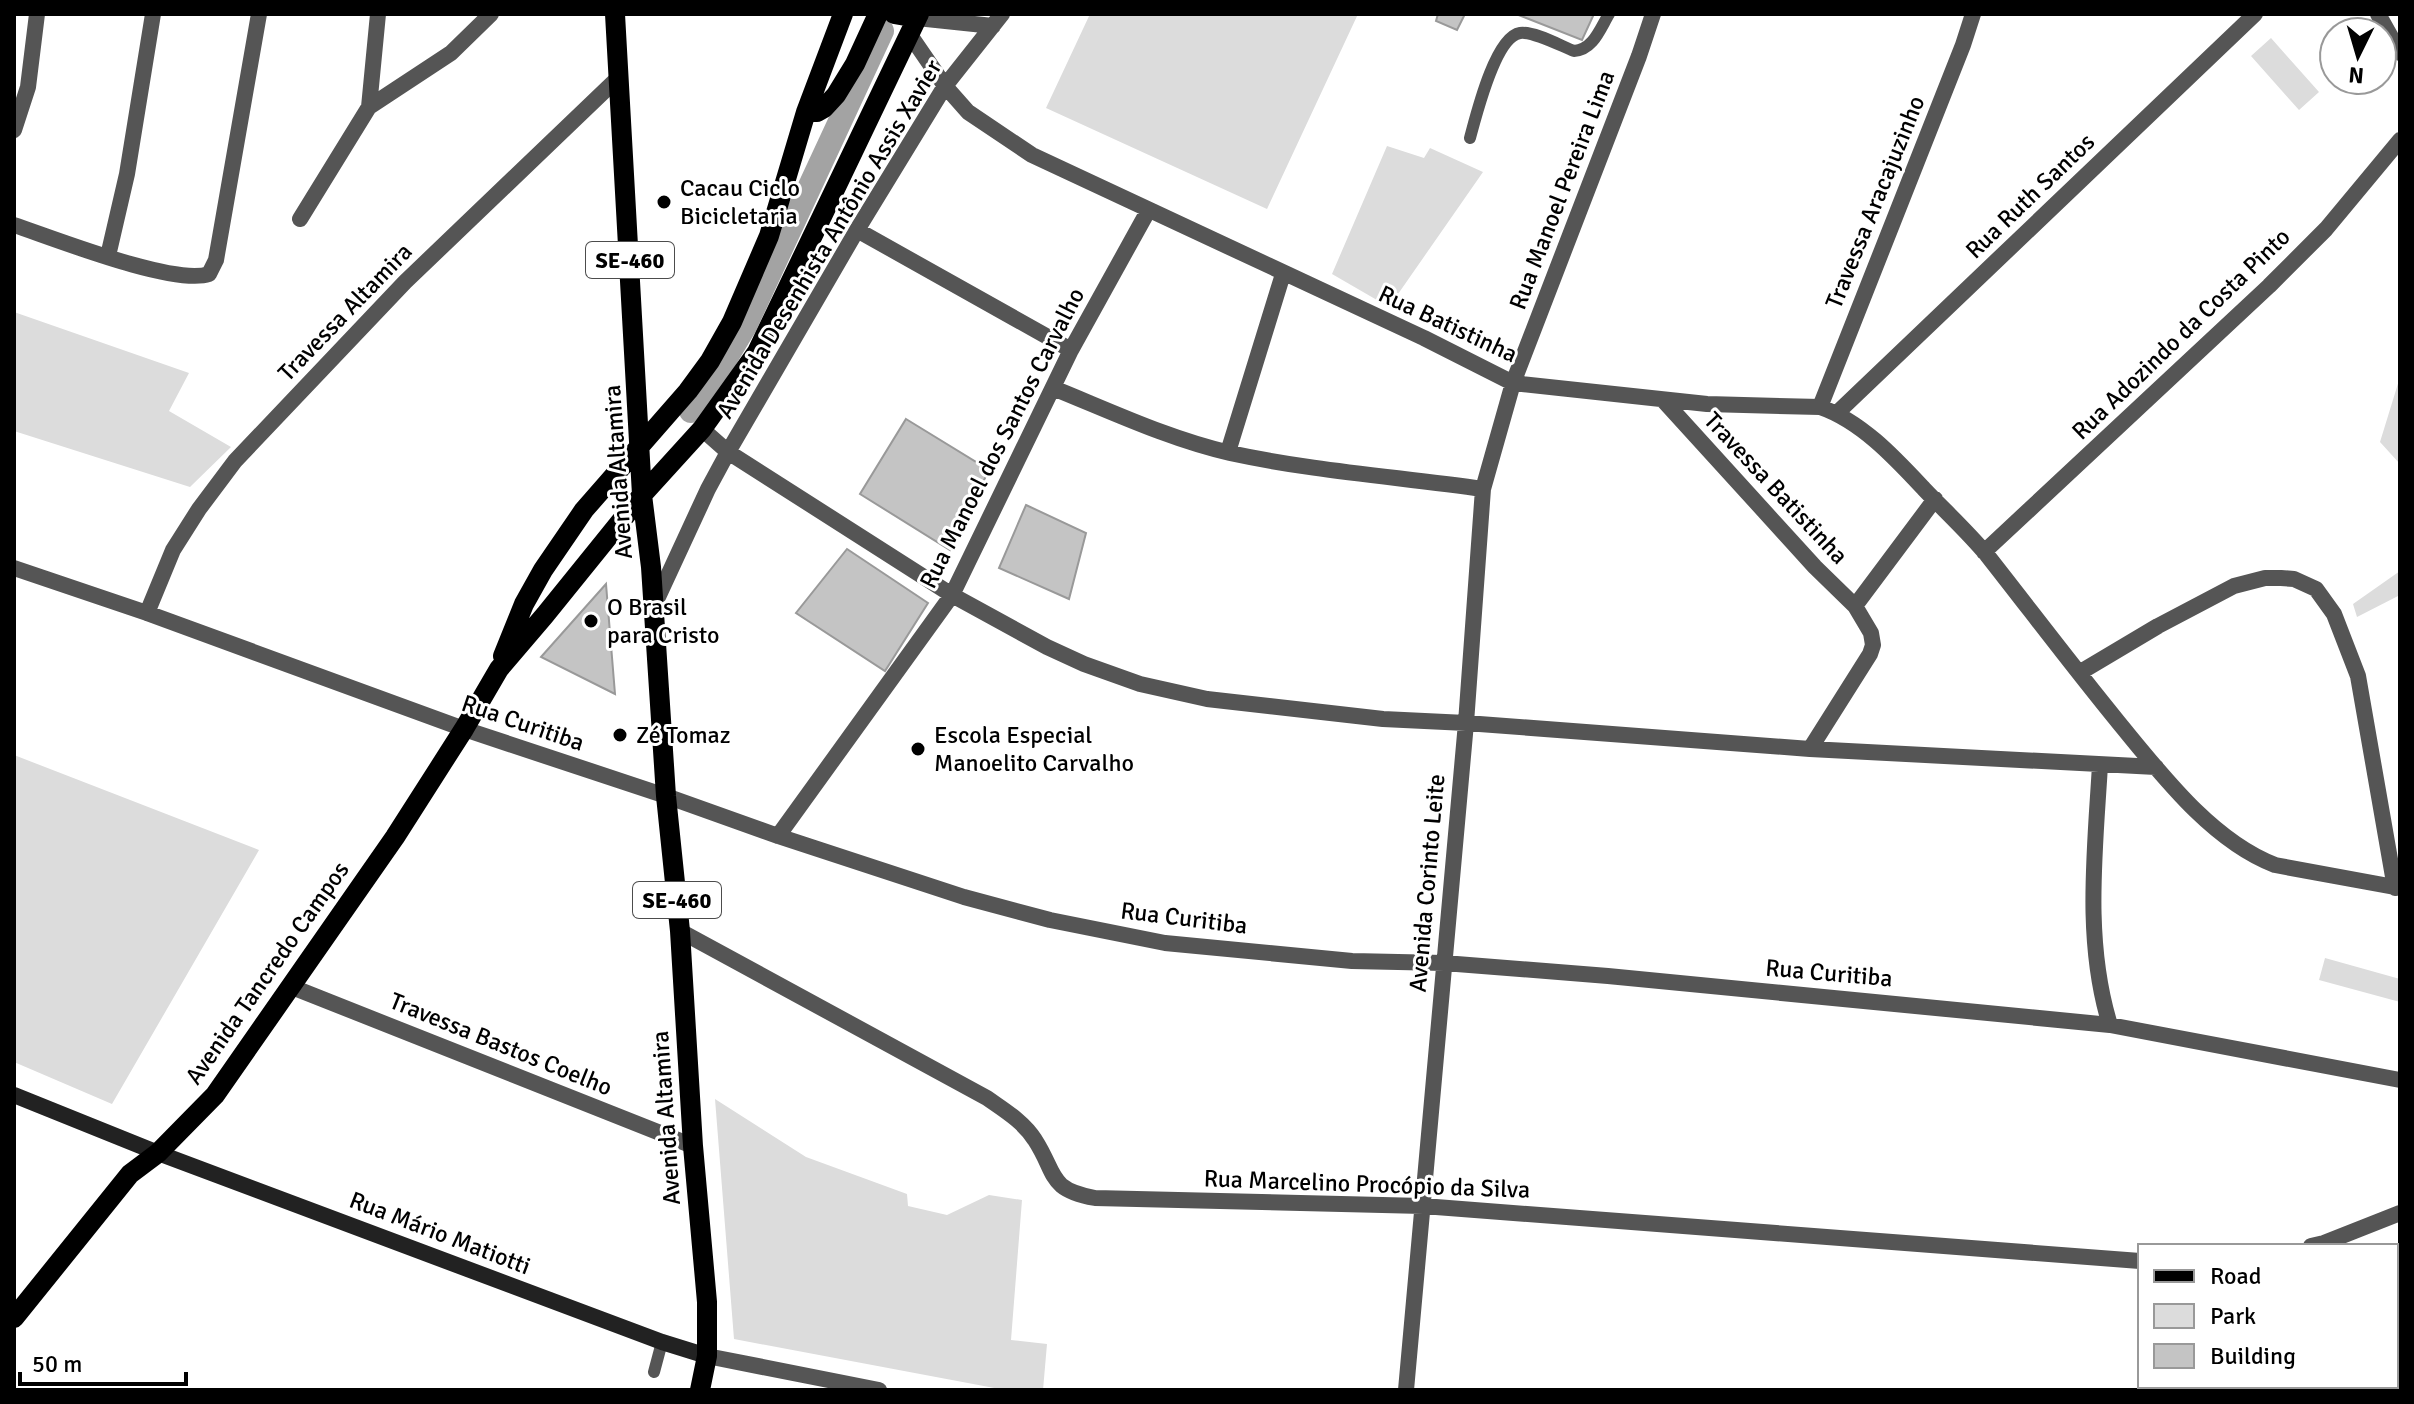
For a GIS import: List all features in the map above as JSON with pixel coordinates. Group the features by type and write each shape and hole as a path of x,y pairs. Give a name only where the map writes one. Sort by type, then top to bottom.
{"main road":[{"name":"Avenida Altamira","path":"615,14 642,495 651,567 666,796 680,931 693,1146 707,1302 707,1356"},
{"name":"Avenida Tancredo Campos","path":"14,1318 130,1174 158,1153 215,1095 395,837 464,729 499,669 524,604 543,570 584,510 688,391 710,361 732,322 769,236 806,112 843,14"},
{"path":"806,112 817,112 836,95 855,64 878,14"},
{"path":"894,14 915,22"},
{"name":"Avenida Tancredo Campos","path":"499,669 642,495 702,429 757,352 915,22"},
{"name":"Rua Mário Matiotti","path":"14,1095 158,1153 662,1342 707,1356"},
{"name":"SE-460","path":"700,1390 707,1356"}],"street":[{"path":"14,130 37,14"},
{"path":"108,256 127,174 153,14"},
{"path":"14,225 149,269 206,275 214,268 259,14"},
{"path":"369,107 378,14"},
{"path":"300,219 369,107 451,53 491,14"},
{"name":"Rua Manoel Pereira Lima","path":"1513,383 1653,14"},
{"name":"Travessa Aracajuzinho","path":"1820,407 1973,14"},
{"name":"Rua Ruth Santos","path":"1837,413 2255,14"},
{"path":"2378,14 2400,53"},
{"path":"915,22 997,20"},
{"name":"Avenida Desenhista Antônio Assis Xavier","path":"653,609 708,489 857,230 945,86 997,20"},
{"name":"Rua Batistinha","path":"915,22 945,86 968,112 1022,148 1148,211 1424,338 1513,383 1664,401 1820,407 1837,413 1901,464 1935,499 1984,552 2079,673"},
{"name":"Travessa Altamira","path":"147,613 173,550 235,461 405,282 619,77"},
{"name":"Rua Adozindo da Costa Pinto","path":"1984,552 2278,277 2326,229 2400,140"},
{"name":"Rua Manoel dos Santos Carvalho","path":"778,836 952,595 1071,350 1148,211"},
{"path":"857,230 1071,350"},
{"path":"1228,452 1283,274"},
{"name":"Avenida Corinto Leite","path":"1406,1390 1466,723 1483,489 1513,383"},
{"path":"1053,388 1180,438 1228,452 1483,489"},
{"name":"Travessa Batistinha","path":"1664,401 1815,567 1855,606 1871,633 1872,649 1810,749"},
{"path":"702,429 728,452 952,595 1047,647 1140,684 1207,699 1383,719 1810,749 2156,767"},
{"name":"Travessa Batistinha","path":"1855,606 1935,499"},
{"name":"Rua Curitiba","path":"14,568 147,613 464,729 778,836 964,897 1050,920 1165,943 1352,961 1444,963 1670,982 2110,1025 2400,1080"},
{"path":"2265,578 2281,578 2294,579 2316,589 2334,614 2358,676 2398,888 2297,871 2261,860 2232,841 2156,767 2079,673 2234,586 2265,578"},
{"path":"2100,765 2094,927 2099,987 2110,1025"},
{"name":"Rua Marcelino Procópio da Silva","path":"680,931 987,1098 1028,1130 1056,1181 1064,1189 1078,1195 1095,1198 1423,1206 2138,1261"},
{"name":"Travessa Bastos Coelho","path":"292,987 693,1146"},
{"path":"2320,1244 2400,1213"},
{"path":"707,1356 879,1390"}],"lane":[{"path":"1470,138 1494,64 1511,37 1517,33 1531,34 1574,51 1581,50 1591,44 1609,14"},
{"path":"654,1372 662,1342"}],"green space":[{"path":"1090,14 1358,14 1267,209 1046,108"},
{"path":"2271,38 2318,93 2299,110 2251,56"},
{"path":"1387,146 1424,158 1430,148 1483,172 1389,307 1332,274"},
{"path":"14,312 189,373 169,411 231,447 190,487 14,431"},
{"path":"2400,377 2400,464 2380,442"},
{"path":"2400,571 2400,595 2357,617 2353,604"},
{"path":"14,755 259,850 112,1104 14,1062"},
{"path":"2325,958 2400,979 2400,1002 2319,980"},
{"path":"715,1099 806,1157 907,1194 908,1206 947,1215 989,1195 1022,1200 1011,1340 1047,1344 1043,1390 1005,1390 734,1339"}],"building":[{"path":"1438,14 1465,14 1457,30 1436,21"},
{"path":"1516,14 1594,14 1582,40"},
{"path":"906,419 989,470 950,550 860,494"},
{"path":"1026,505 1086,533 1069,599 999,568"},
{"path":"847,549 928,603 885,671 796,613"},
{"name":"O Brasil para Cristo","path":"606,584 615,694 541,657"}],"waterway":[{"path":"691,411 745,326 882,31"}],"place":[{"name":"Cacau Ciclo Bicicletaria","path":"664,202"},
{"name":"O Brasil para Cristo","path":"591,621"},
{"name":"Zé Tomaz","path":"620,735"},
{"name":"Escola Especial Manoelito Carvalho","path":"918,749"}]}
